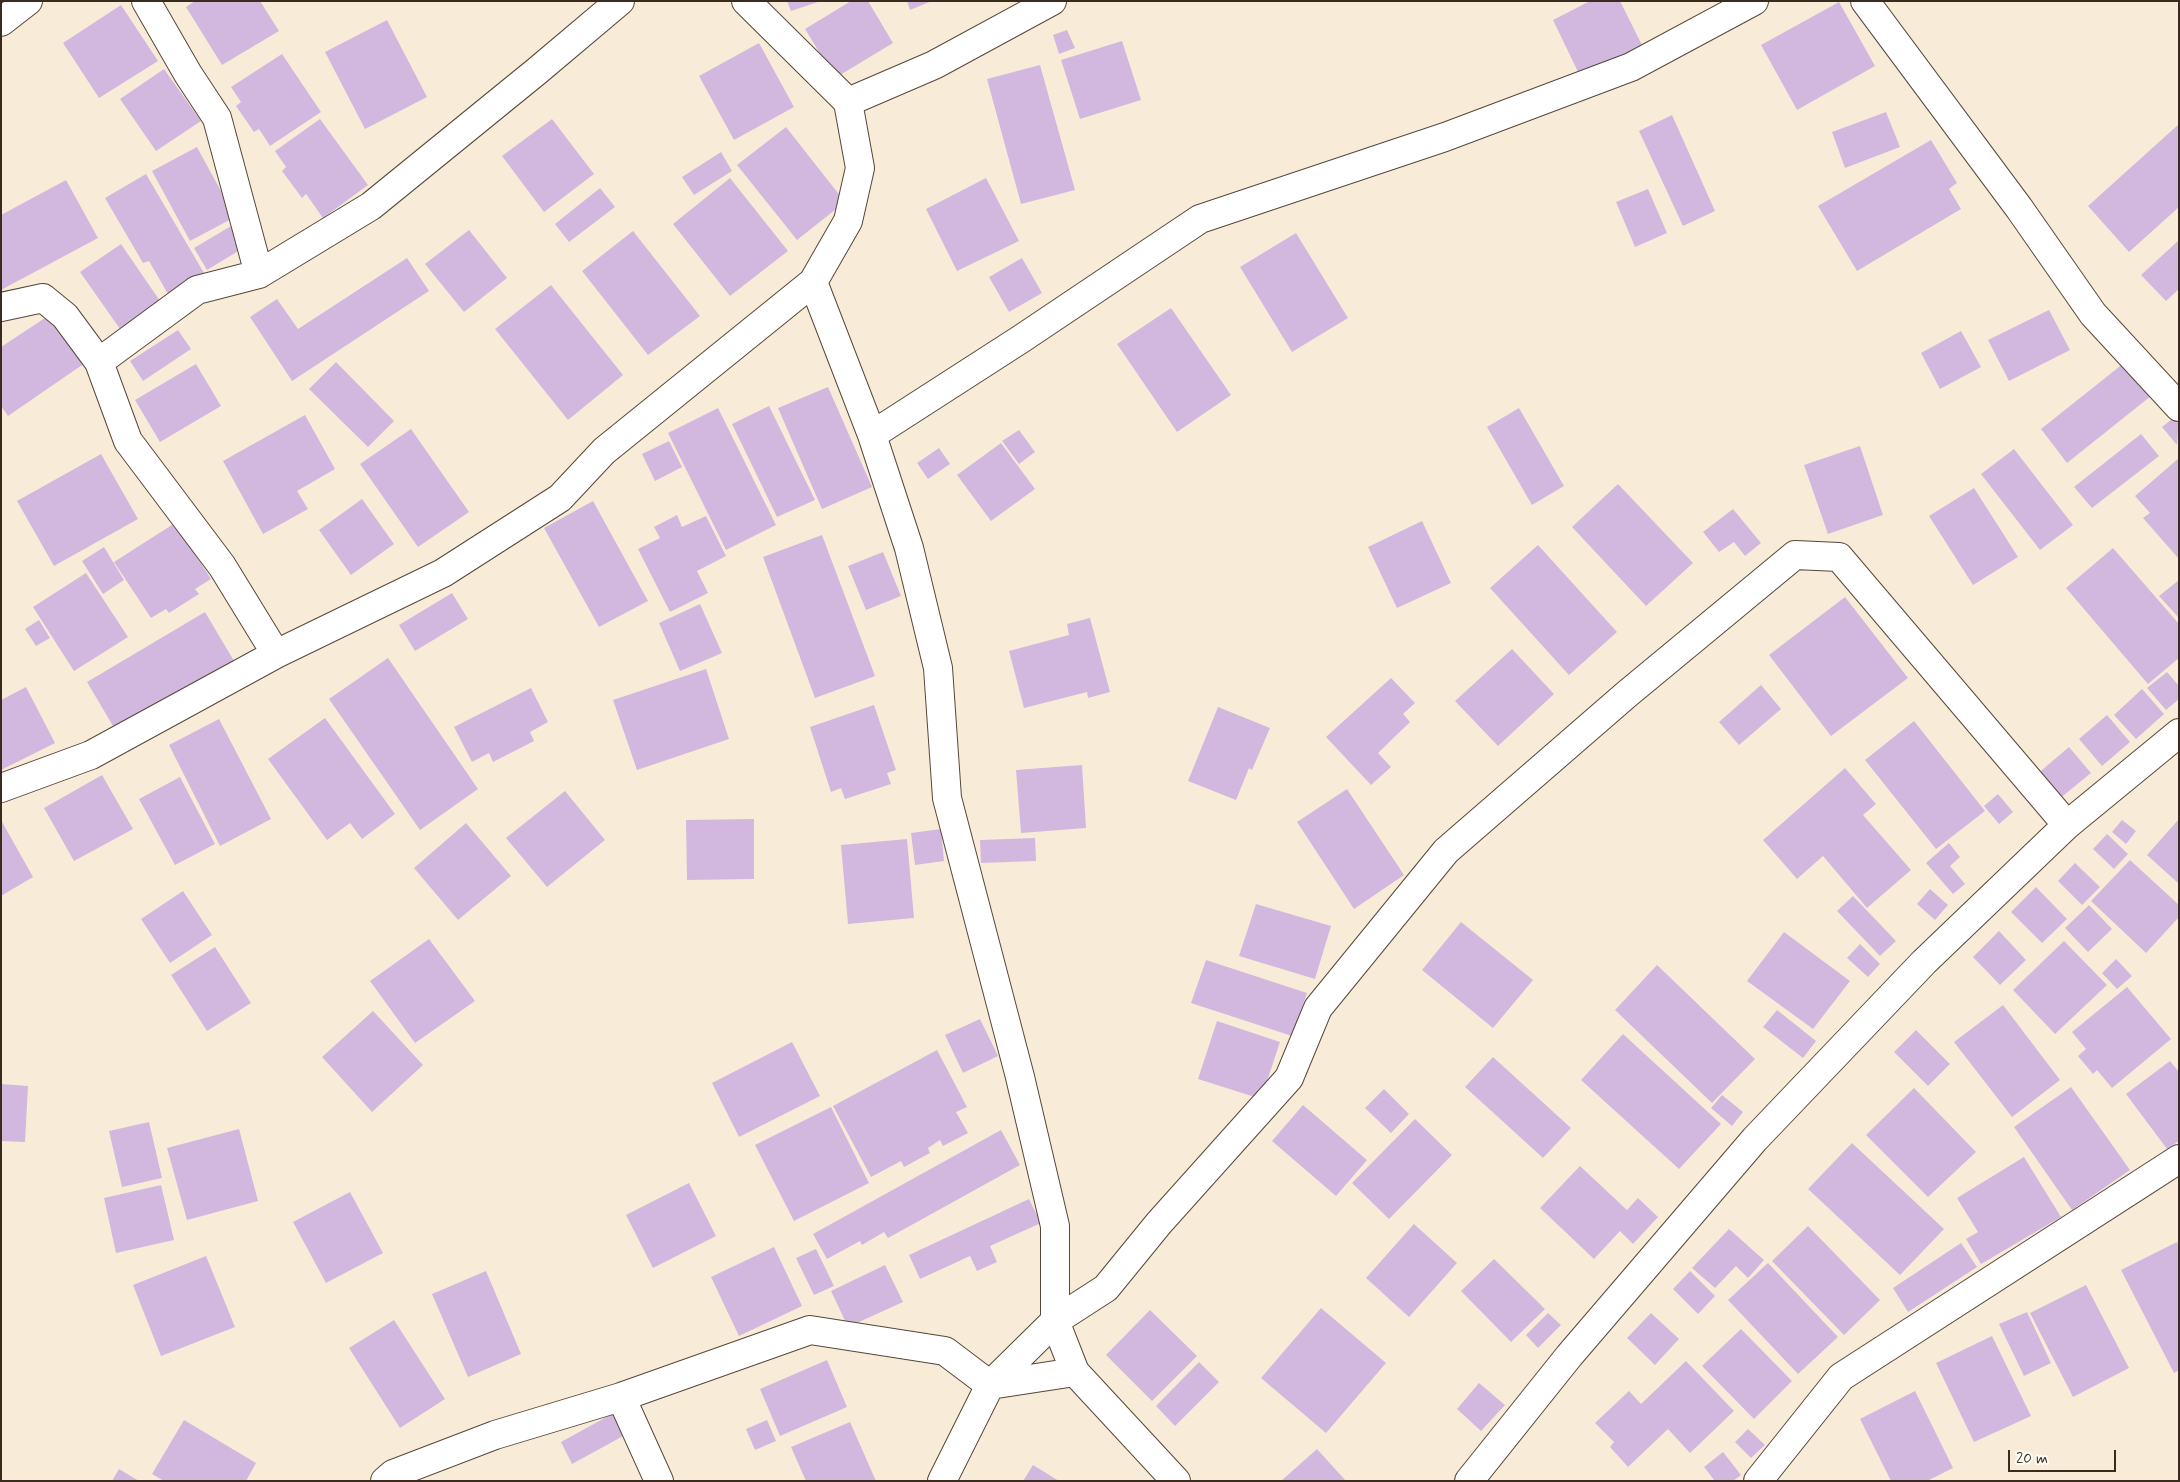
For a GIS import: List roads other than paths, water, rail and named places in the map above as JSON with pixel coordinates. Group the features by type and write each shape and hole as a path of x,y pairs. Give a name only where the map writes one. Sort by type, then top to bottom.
{"street":[{"path":"1,22 28,1"},
{"path":"146,1 188,74 217,118 259,274"},
{"path":"99,362 197,290 259,274 371,206 620,1"},
{"path":"1,788 91,755 276,654 443,572 560,498 604,451 813,282 848,221 860,168 848,102 746,1"},
{"path":"848,102 934,65 1052,1"},
{"path":"872,435 1021,339 1200,219 1445,137 1632,67 1754,1"},
{"path":"1865,1 2019,208 2093,314 2179,407"},
{"path":"813,282 872,435 909,548 936,658 947,798 1020,1077 1055,1226 1055,1321 1075,1372 1176,1481"},
{"path":"1,307 43,298 64,316 99,362 128,441 222,566 276,654"},
{"path":"942,1481 990,1385 1055,1321 1106,1288 1178,1201 1289,1078 1318,1008 1446,851 1627,694 1795,555 1839,557 2067,825"},
{"path":"1469,1481 1569,1356 1756,1139 1924,962 2067,825 2179,732"},
{"path":"1758,1481 1841,1376 2179,1159"},
{"path":"385,1481 393,1474 495,1435 621,1397 810,1330 945,1351 990,1385 1075,1372"},
{"path":"621,1397 659,1481"}]}
